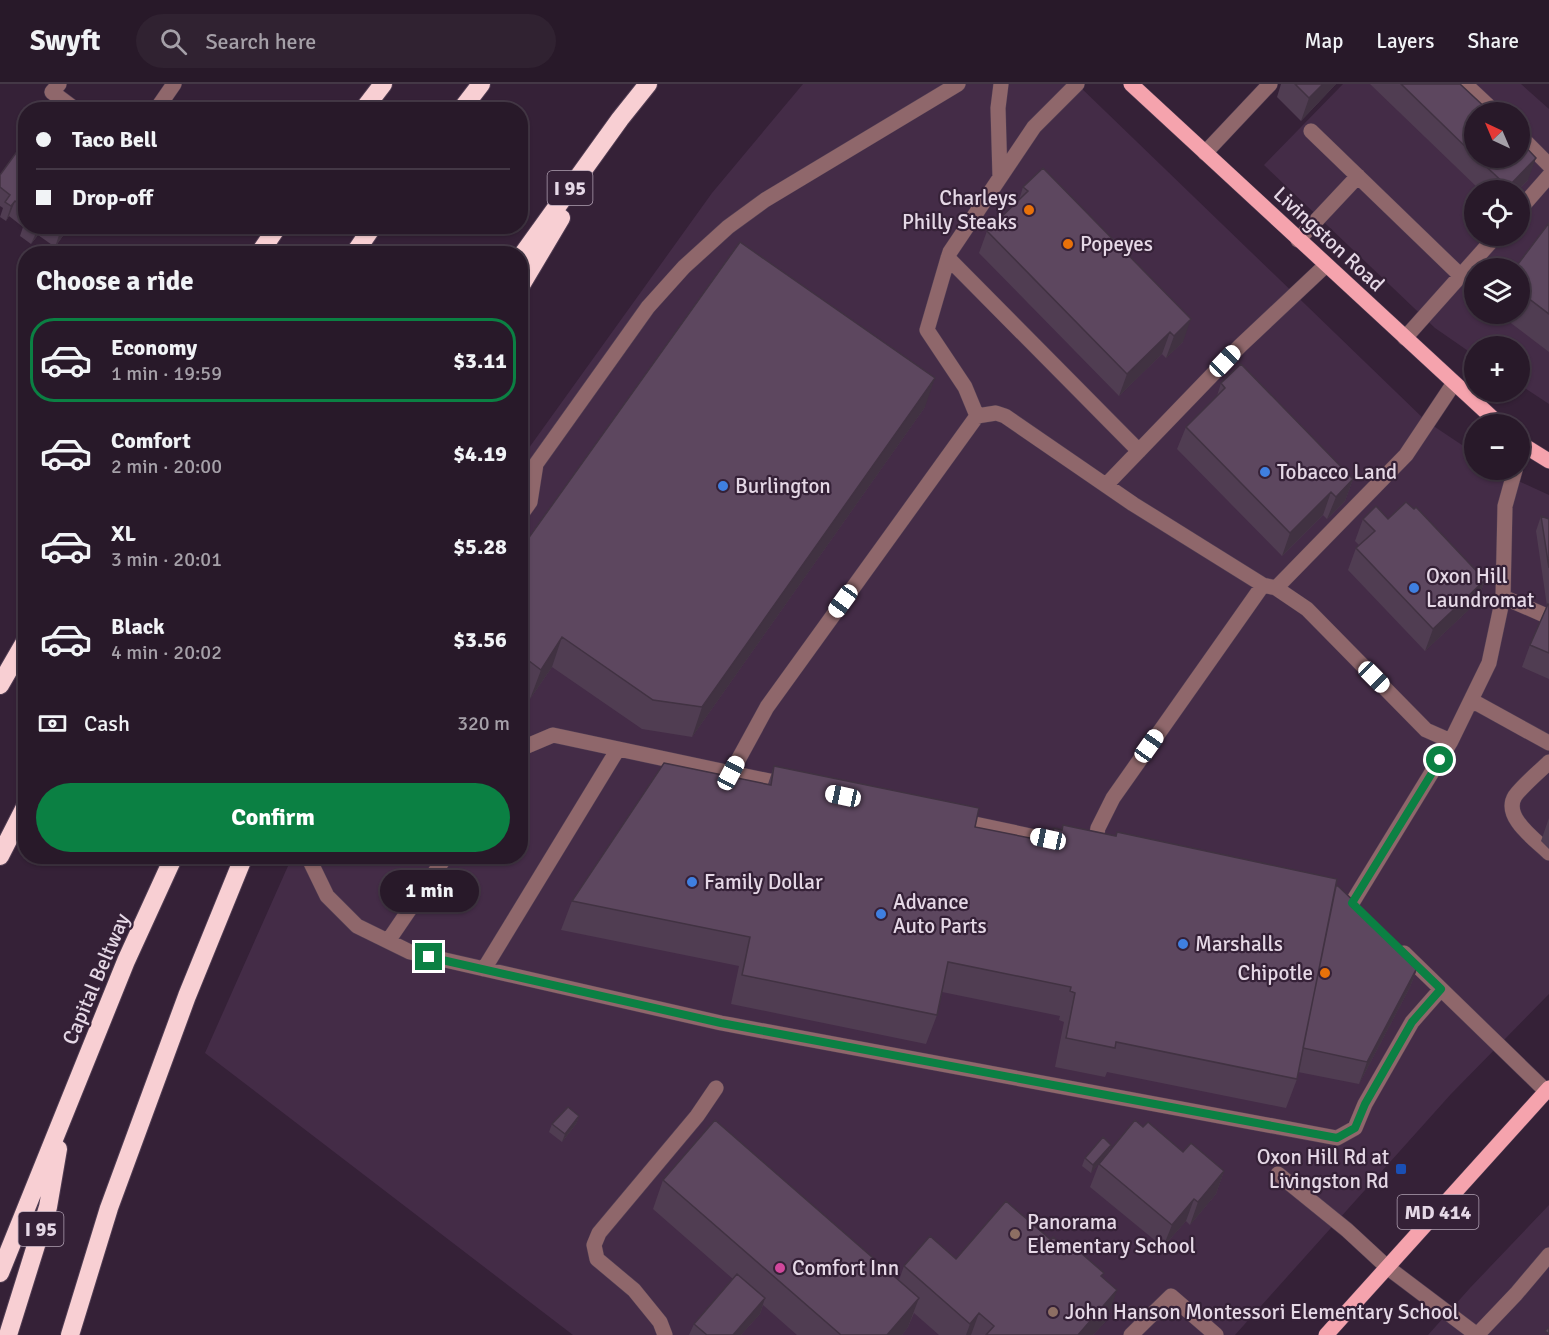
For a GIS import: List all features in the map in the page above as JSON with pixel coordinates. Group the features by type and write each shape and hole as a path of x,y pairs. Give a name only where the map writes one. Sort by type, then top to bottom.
{"highway":[{"path":"369,102 383,84"},
{"path":"467,102 481,84"},
{"name":"I 95","path":"528,247 648,84"},
{"path":"528,274 620,119"},
{"path":"0,686 18,654"},
{"path":"0,856 18,821"},
{"name":"Capital Beltway","path":"62,1120 126,961 170,864"},
{"path":"70,1335 108,1208 187,996 241,864"},
{"name":"I 95","path":"0,1273 62,1120"},
{"name":"I 95","path":"8,1335 48,1207 62,1120"}],"main road":[{"name":"Livingston Road","path":"1135,85 1298,240 1488,414"},
{"path":"1530,452 1549,461"},
{"name":"MD 414","path":"1326,1335 1548,1090"}],"lane":[{"path":"59,84 52,92 65,102"},
{"path":"162,102 174,84"},
{"path":"528,505 536,465 648,307 684,267 728,227 765,200 957,84"},
{"path":"1000,177 998,108 1001,84"},
{"path":"977,416 965,387 927,330 948,258 1034,127 1077,84"},
{"path":"1205,153 1270,84"},
{"path":"1465,84 1484,102"},
{"path":"1311,131 1461,276"},
{"path":"1530,146 1549,165"},
{"path":"1298,240 1358,176"},
{"path":"1530,198 1549,176"},
{"path":"1405,338 1487,246"},
{"path":"948,258 1139,451"},
{"path":"1106,485 1240,346 1326,265"},
{"path":"945,818 1100,850 1098,828 1113,798 1269,586 1406,455 1454,383"},
{"path":"731,773 767,707 977,416 996,413 1005,416 1106,485 1307,609 1426,730 1451,741"},
{"path":"1351,905 1451,741 1489,663 1503,597 1505,506 1512,480"},
{"path":"1503,597 1549,617"},
{"path":"1471,700 1549,743"},
{"path":"528,746 553,735 799,787"},
{"path":"484,969 618,749"},
{"path":"1549,762 1514,797 1513,811 1516,822 1549,853"},
{"path":"311,864 327,896 357,926 410,952 721,1023 1337,1138 1355,1128 1365,1104 1412,1022 1441,989"},
{"path":"388,942 441,864"},
{"path":"1392,941 1548,1090"},
{"path":"665,1335 660,1322 634,1290 597,1259 594,1245 599,1233 697,1116 716,1088"},
{"path":"1278,1174 1347,1230 1387,1267 1477,1335 1549,1255"},
{"path":"1131,1335 1171,1296 1216,1335"}],"shaded area":[{"path":"803,84 1077,84 1426,421 1464,446 1464,480 1516,480 1549,495 1549,994 1451,1094 1235,1335 573,1335 205,1053 289,864 528,864 528,449 712,193"},
{"path":"1343,84 1521,84 1549,109 1549,404 1530,392 1530,336 1464,336 1464,348 1435,328 1264,165"},
{"path":"1549,1205 1549,1335 1428,1335 1470,1288"}],"building":[{"path":"1295,84 1323,84 1309,98"},
{"path":"1401,84 1460,84 1479,102 1464,102 1464,145"},
{"path":"18,150 18,203 15,201 11,206 5,202 10,195 0,187 0,175"},
{"path":"1530,152 1536,158 1530,164"},
{"path":"1043,168 1191,319 1174,336 1170,332 1127,374 987,231 1028,191 1023,187"},
{"path":"1488,168 1526,168 1515,180 1501,180"},
{"path":"1549,223 1549,314 1530,300 1530,258 1523,258"},
{"name":"Burlington","path":"740,242 935,378 702,707 653,700 562,637 541,670 528,660 528,539"},
{"path":"1241,364 1353,479 1336,497 1331,492 1290,533 1186,427 1225,388 1221,383"},
{"path":"1406,502 1414,509 1416,507 1485,580 1433,629 1356,548 1375,531 1363,519 1376,506 1388,519"},
{"path":"1541,516 1549,519 1549,568"},
{"path":"1549,605 1549,653 1530,645"},
{"path":"664,763 771,785 774,766 979,808 975,827 1050,842 1054,828 1062,830 1063,825 1116,836 1117,832 1337,879 1297,1079 1116,1042 1115,1048 1066,1038 1075,993 1070,991 1071,987 948,962 937,1015 742,975 750,937 572,901"},
{"path":"1336,886 1419,964 1367,1062 1303,1048"},
{"path":"568,1107 579,1116 565,1134 552,1124"},
{"name":"Comfort Inn","path":"715,1120 919,1298 887,1335 841,1335 663,1180"},
{"path":"1135,1120 1143,1127 1148,1122 1183,1152 1191,1143 1224,1171 1198,1202 1194,1199 1172,1225 1099,1164"},
{"path":"1103,1137 1111,1145 1093,1165 1085,1158"},
{"path":"1006,1201 1051,1240 1053,1237 1062,1245 1066,1240 1104,1273 1101,1276 1117,1290 1078,1335 986,1335 994,1326 979,1313 970,1324 904,1266 930,1236 956,1259"},
{"path":"737,1274 765,1298 733,1335 707,1335 694,1324"}],"place":[{"name":"Charleys Philly Steaks","path":"1029,210"},
{"name":"Popeyes","path":"1068,244"},
{"name":"Tobacco Land","path":"1265,472"},
{"name":"Burlington","path":"723,486"},
{"name":"Oxon Hill Laundromat","path":"1414,588"},
{"name":"Family Dollar","path":"692,882"},
{"name":"Advance Auto Parts","path":"881,914"},
{"name":"Marshalls","path":"1183,944"},
{"name":"Chipotle","path":"1325,973"},
{"name":"Oxon Hill Rd at Livingston Rd","path":"1401,1169"},
{"name":"Panorama Elementary School","path":"1015,1234"},
{"name":"Comfort Inn","path":"780,1268"},
{"name":"John Hanson Montessori Elementary School","path":"1053,1312"}],"route":[{"path":"429,957 721,1023 1337,1138 1355,1128 1365,1104 1412,1022 1441,989 1352,903 1440,760"}]}
